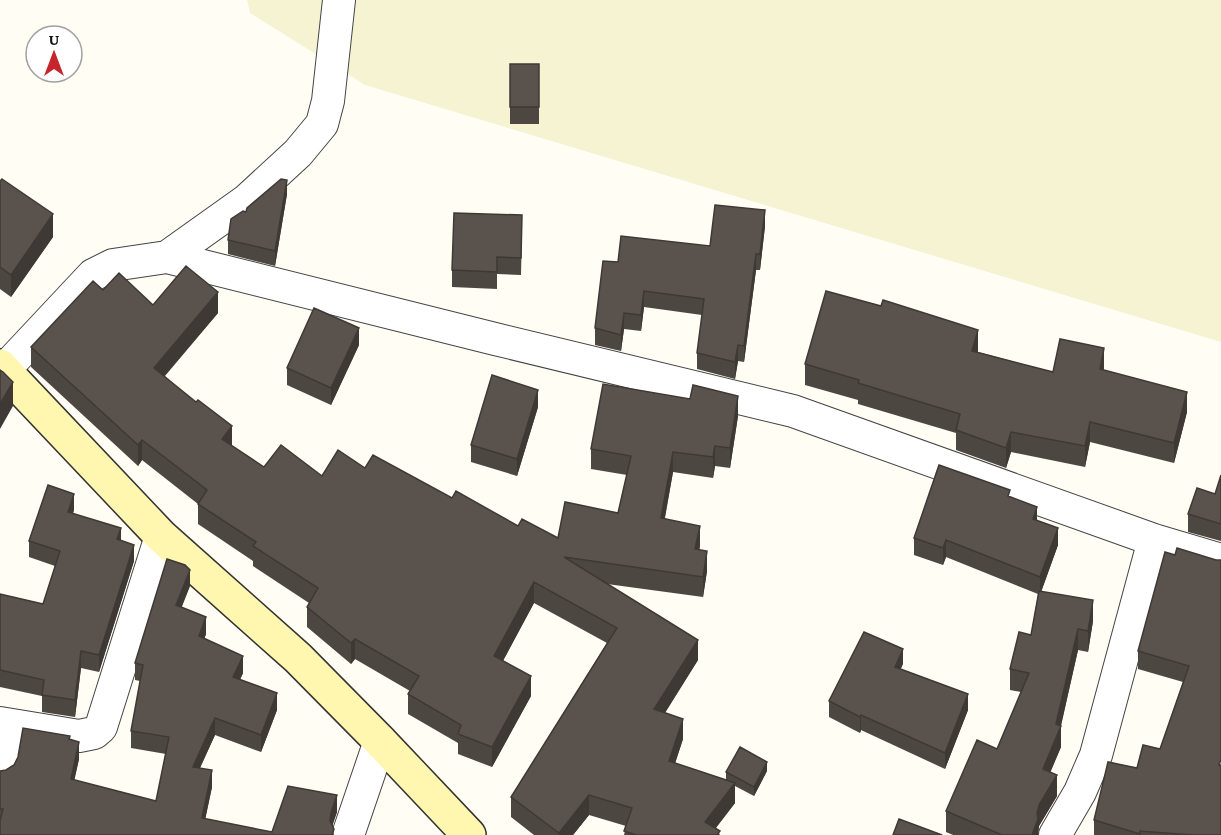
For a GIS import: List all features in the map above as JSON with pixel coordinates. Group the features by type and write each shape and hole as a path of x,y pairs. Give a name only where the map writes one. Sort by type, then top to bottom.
{"street":[{"path":"167,257 247,200 297,153 322,124 328,101 339,0"},
{"path":"469,835 298,658 161,536 2,368 93,275 122,263 167,257 793,411 1154,540 1221,560"},
{"path":"0,770 5,724 78,736 94,732 101,727 161,536"},
{"path":"1061,834 1095,755 1154,540"},
{"path":"348,835 380,741"}],"shaded area":[{"path":"247,0 1221,0 1221,342 365,85 250,13"}],"building":[{"path":"510,64 539,64 539,107 510,107"},
{"path":"2,179 53,214 11,275 0,267 0,181"},
{"path":"281,179 287,180 275,251 228,240 231,219 243,211 246,212 247,208"},
{"path":"715,205 765,210 760,254 756,254 744,346 738,345 735,362 697,353 704,299 644,291 641,315 624,313 621,335 595,328 603,261 618,262 621,236 710,246"},
{"path":"454,213 522,215 521,258 497,257 497,272 452,270"},
{"path":"186,266 218,292 154,368 196,402 198,400 232,426 222,439 264,467 281,445 322,476 338,450 365,468 373,455 452,498 456,491 518,526 522,519 558,538 565,502 618,513 631,456 591,449 603,384 690,399 693,385 738,396 730,448 715,446 713,457 673,452 661,518 700,526 695,549 707,551 703,577 564,557 698,640 654,709 683,719 669,761 735,783 705,822 720,831 717,835 636,835 624,831 632,808 589,795 559,833 511,797 617,628 534,582 494,656 531,676 492,747 458,734 461,725 408,694 419,676 355,639 351,643 307,607 318,588 253,546 256,542 198,504 207,490 142,440 138,445 31,347 93,281 103,290 119,273 153,305"},
{"path":"826,291 881,306 883,300 978,330 972,351 1053,372 1060,339 1104,348 1100,369 1187,392 1174,443 1090,422 1085,446 1011,432 1006,448 956,430 960,414 858,383 859,380 805,364"},
{"path":"314,308 359,328 331,388 287,368"},
{"path":"0,370 13,382 0,404"},
{"path":"492,375 538,390 517,459 471,445"},
{"path":"939,465 1010,490 1008,496 1037,507 1033,519 1058,528 1040,577 946,540 943,548 914,538"},
{"path":"1221,475 1221,524 1188,514 1197,488 1215,494"},
{"path":"48,485 74,494 68,512 121,528 117,539 134,545 99,655 81,651 75,700 42,695 44,680 0,670 0,594 43,604 60,551 29,541"},
{"path":"1177,548 1221,560 1221,760 1219,765 1221,765 1221,835 1140,831 1140,834 1094,820 1108,762 1137,768 1143,745 1160,749 1189,666 1138,651 1165,552 1175,555"},
{"path":"167,559 185,565 190,570 176,605 206,617 199,636 243,656 233,677 277,693 261,735 215,718 193,767 212,770 202,818 272,832 288,786 337,795 330,821 334,829 332,835 0,835 3,809 0,809 0,771 14,765 18,757 23,728 70,736 69,739 79,742 71,779 156,801 169,737 131,731 143,665 135,663"},
{"path":"1039,591 1093,600 1088,631 1078,629 1056,724 1061,726 1043,769 1057,775 1039,805 1038,819 1032,835 1002,835 946,811 977,740 997,749 1029,673 1010,669 1019,632 1031,635"},
{"path":"864,632 903,649 895,667 968,694 945,753 861,715 860,717 829,701"},
{"path":"740,747 767,762 754,787 726,772"},
{"path":"899,819 942,835 893,835"}]}
